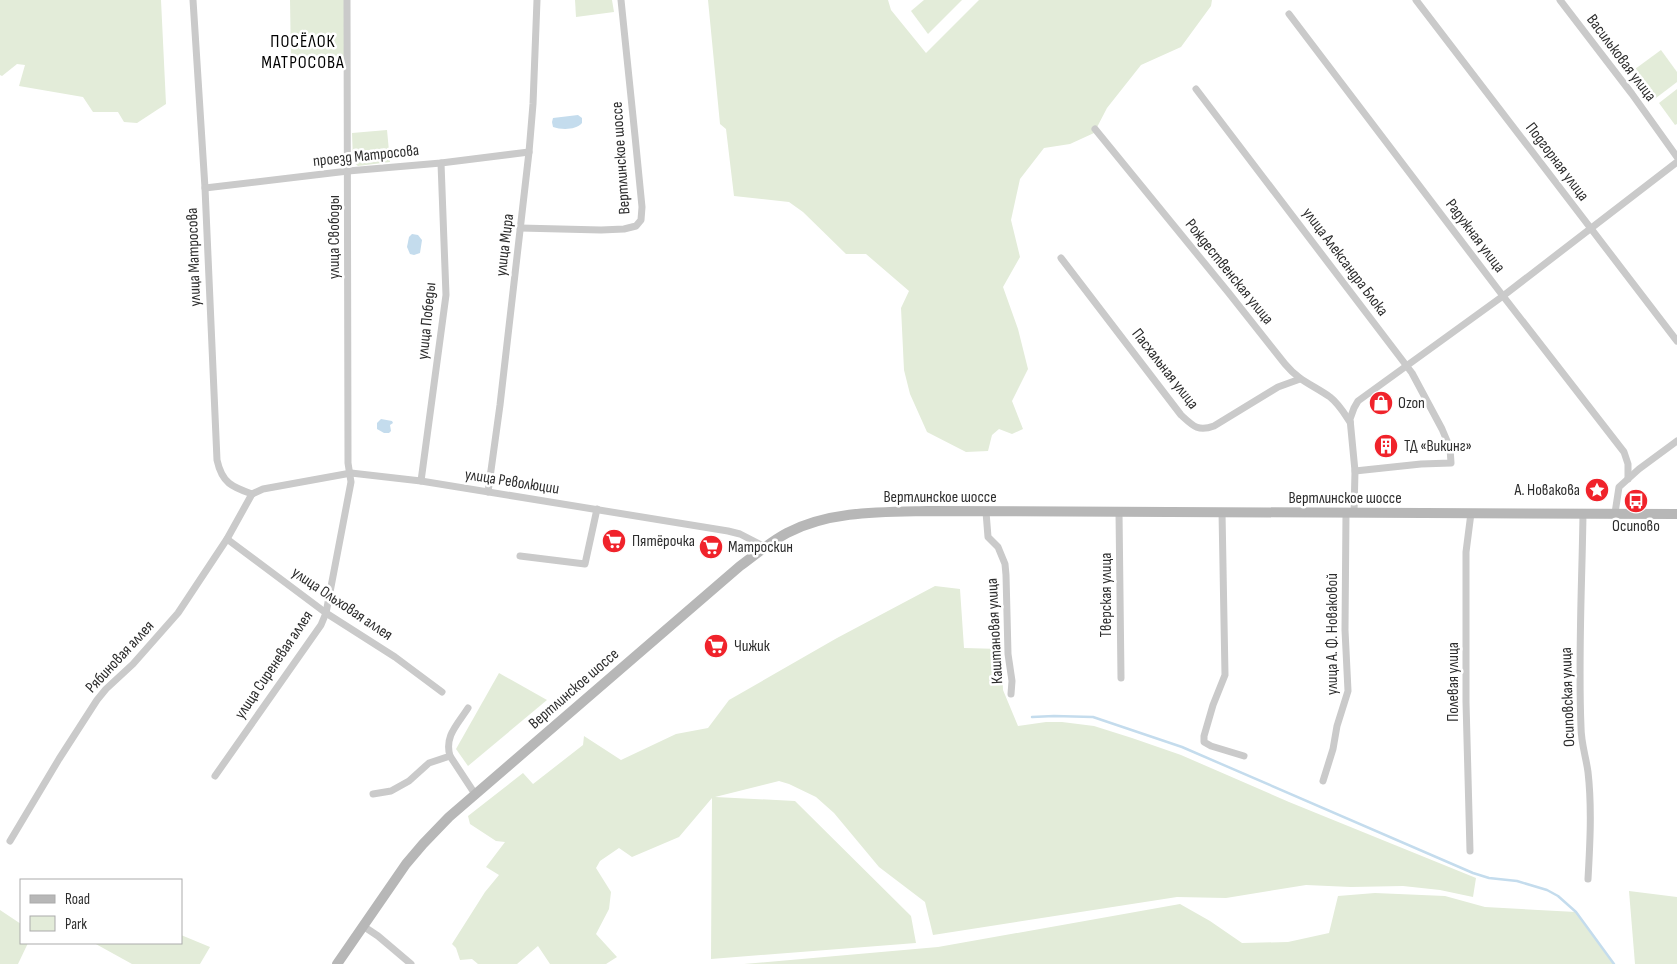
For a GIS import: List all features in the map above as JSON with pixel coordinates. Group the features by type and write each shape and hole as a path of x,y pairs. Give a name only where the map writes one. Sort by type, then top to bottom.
{"main road":[{"name":"Вертлинское шоссе","path":"337,964 406,864 423,844 475,794 725,578 779,537 797,528 826,519 882,512 1677,514"}],"street":[{"name":"улица Матросова","path":"193,0 205,188 217,460 220,472 225,480 237,489 252,494"},
{"name":"улица Свободы","path":"347,0 348,464 351,474"},
{"name":"улица Мира","path":"488,492 529,152 538,0"},
{"name":"Вертлинское шоссе","path":"520,228 624,229 636,226 641,220 622,0"},
{"name":"Подгорная улица","path":"1416,0 1677,341"},
{"name":"Васильковая улица","path":"1560,0 1632,94 1677,157"},
{"name":"Радужная улица","path":"1289,14 1502,296 1624,452 1628,464 1628,479"},
{"name":"улица Александра Блока","path":"1196,88 1412,373 1450,448 1451,463 1354,471"},
{"name":"Рождественская улица","path":"1095,129 1295,376 1330,398 1341,408 1350,422"},
{"name":"проезд Матросова","path":"205,188 529,152"},
{"path":"1350,422 1358,401 1502,296 1677,162"},
{"name":"улица Победы","path":"421,481 446,295 441,163"},
{"name":"Пасхальная улица","path":"1061,258 1181,415 1196,427 1206,429 1214,426 1278,387 1300,379"},
{"name":"улица А. Ф. Новаковой","path":"1323,781 1348,691 1345,630 1350,513 1354,471 1350,422"},
{"path":"1615,513 1619,487 1677,441"},
{"name":"улица Революции","path":"252,494 263,489 351,474 421,481 728,531 740,534 765,547"},
{"name":"улица Сиреневая аллея","path":"215,776 320,625 326,613 351,474"},
{"name":"Рябиновая аллея","path":"10,841 59,759 102,694 116,678 133,664 178,613 226,539 252,494"},
{"path":"520,556 585,564 598,509"},
{"name":"Каштановая улица","path":"986,512 988,536 998,547 1005,564 1008,586 1008,649 1011,694"},
{"name":"Тверская улица","path":"1120,512 1121,678"},
{"path":"1222,512 1225,675 1213,705 1204,742 1210,746 1244,756"},
{"name":"Полевая улица","path":"1470,851 1466,702 1466,552 1471,513"},
{"name":"Осиповская улица","path":"1583,514 1580,717 1581,743 1588,772 1590,835 1588,879"},
{"name":"улица Ольховая аллея","path":"226,539 326,613 396,657 442,692"},
{"path":"468,708 449,737 447,746 450,756 475,794"},
{"path":"373,794 391,791 409,781 429,763 450,756"},
{"path":"363,926 411,964"}],"green space":[{"path":"0,0 161,0 166,104 137,123 124,122 118,112 93,112 83,97 19,86 25,65 17,64 2,76 0,75"},
{"path":"290,0 344,0 344,65 293,65 291,63"},
{"path":"575,0 612,0 614,12 576,17"},
{"path":"708,0 888,0 891,10 926,53 979,0 1212,0 1211,6 1181,47 1141,65 1107,108 1094,133 1070,144 1044,148 1020,179 1011,220 1020,257 1003,287 1018,329 1028,369 1012,401 1023,429 1012,434 999,429 992,435 988,451 966,452 927,432 910,394 904,370 901,308 909,291 866,254 846,254 803,212 789,202 734,196 726,129 720,124"},
{"path":"924,0 962,0 928,34 911,11"},
{"path":"1661,50 1677,72 1677,82 1652,101 1631,72"},
{"path":"1677,89 1677,124 1675,125 1659,103"},
{"path":"387,130 390,162 358,166 353,162 352,133"},
{"path":"935,586 960,589 964,648 1001,649 1003,690 1018,726 1062,722 1094,726 1181,755 1289,802 1476,878 1473,897 1440,890 1403,886 1351,887 1306,885 1226,898 1177,897 933,935 925,902 879,867 834,813 816,797 779,781 715,797 795,801 911,916 916,943 711,959 712,798 679,837 632,857 619,848 600,861 596,868 611,892 609,909 596,934 617,957 606,964 550,964 538,946 517,964 478,964 472,959 460,960 456,948 452,944 485,892 499,875 486,867 505,842 496,841 470,824 468,816 523,773 533,784 583,745 584,736 621,760 676,734 708,728 729,700 837,638"},
{"path":"499,673 547,700 468,766 456,749"},
{"path":"1629,891 1677,897 1677,964 1635,964"},
{"path":"1375,893 1445,896 1485,907 1576,912 1614,964 744,964 938,947 1180,904 1210,921 1242,943 1288,942 1329,933 1338,896"},
{"path":"0,910 20,923 20,944 28,944 18,964 0,964"},
{"path":"182,935 210,947 200,964 132,964 96,944 182,944"}],"water":[{"path":"578,115 582,118 582,123 576,127 560,129 553,127 553,118"},
{"path":"412,234 418,235 422,240 420,253 414,255 410,254 407,247 409,237"},
{"path":"381,419 392,421 389,433 384,433 377,429 377,423"}],"waterway":[{"path":"1032,717 1093,717 1182,747 1473,873 1489,878 1517,881 1547,890 1558,896 1576,912 1614,964"}],"place":[{"name":"Ozon","path":"1381,403"},
{"name":"ТД «Викинг»","path":"1386,446"},
{"name":"А. Новакова","path":"1597,490"},
{"name":"Осипово","path":"1636,501"},
{"name":"Пятёрочка","path":"614,541"},
{"name":"Матроскин","path":"711,547"},
{"name":"Чижик","path":"716,646"}],"district":[{"name":"ПОСЁЛОК МАТРОСОВА","path":"303,51"}]}
